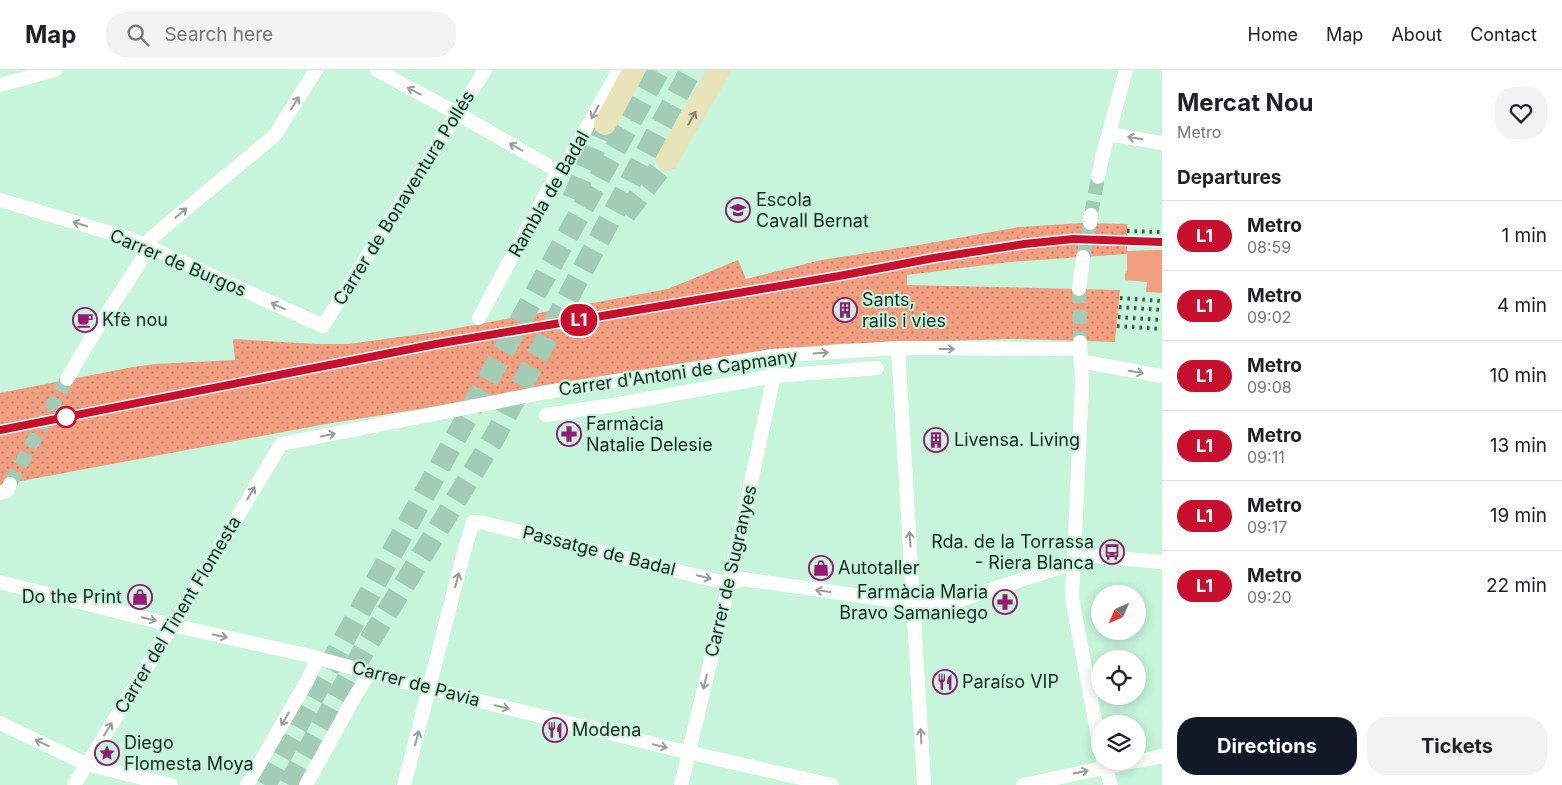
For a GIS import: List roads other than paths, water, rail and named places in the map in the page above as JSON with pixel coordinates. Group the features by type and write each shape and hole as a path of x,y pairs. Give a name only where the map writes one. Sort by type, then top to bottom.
{"main road":[{"path":"604,124 634,70"},
{"path":"667,160 718,70"}],"street":[{"path":"0,85 55,70"},
{"path":"67,379 149,247 150,239 275,135 316,70"},
{"path":"377,70 558,171"},
{"name":"Carrer de Bonaventura Pollés","path":"322,326 485,70"},
{"name":"Rambla de Badal","path":"478,318 558,171 565,166 619,70"},
{"path":"1098,178 1126,70"},
{"path":"1109,134 1162,143"},
{"name":"Carrer de Burgos","path":"0,200 131,239 322,326"},
{"path":"1079,289 1083,257"},
{"path":"898,348 924,785"},
{"name":"Carrer d'Antoni de Capmany","path":"280,444 514,398 772,356 898,348 1080,350 1162,376"},
{"path":"1080,350 1082,374 1072,598 1094,715"},
{"name":"Carrer de Sugranyes","path":"681,785 729,584 774,376 772,356"},
{"name":"Carrer d'Antoni de Capmany","path":"546,415 774,376 877,368"},
{"name":"Carrer del Tinent Flomesta","path":"74,785 280,444"},
{"name":"Passatge de Badal","path":"430,689 471,524 476,521 729,584"},
{"path":"729,584 743,579 914,603 948,604 1094,556 1162,562"},
{"name":"Carrer de Pavia","path":"0,582 172,625 318,658 430,689 688,753 832,785"},
{"path":"248,785 318,658"},
{"path":"306,785 355,696 370,673"},
{"path":"404,785 430,689"},
{"path":"0,723 86,764 171,785"},
{"path":"1146,759 1162,756"},
{"path":"1023,785 1091,767"},
{"path":"1106,770 1111,785"}],"tunnel":[{"path":"265,785 659,70"},
{"path":"289,785 364,650 494,438 691,70"},
{"path":"573,199 605,124"},
{"path":"625,214 667,160"},
{"path":"1091,215 1098,177"},
{"path":"1083,257 1090,223"},
{"path":"1079,289 1080,341"},
{"path":"10,484 67,379"}],"railway":[{"path":"1127,231 1162,232"},
{"path":"1127,240 1162,242"},
{"path":"1120,298 1162,301"},
{"path":"1119,307 1162,310"},
{"path":"1118,317 1162,320"},
{"path":"1117,326 1162,329"}],"metro line":[{"name":"L1","path":"0,430 436,344 839,276 934,258 1024,244 1073,239 1162,242"}],"place":[{"name":"Escola Cavall Bernat","path":"738,210"},
{"name":"Sants, rails i vies","path":"845,310"},
{"name":"Kfè nou","path":"85,320"},
{"name":"Farmàcia Natalie Delesie","path":"569,434"},
{"name":"Livensa. Living","path":"936,440"},
{"name":"Rda. de la Torrassa - Riera Blanca","path":"1112,552"},
{"name":"Autotaller","path":"821,568"},
{"name":"Do the Print","path":"140,597"},
{"name":"Farmàcia Maria Bravo Samaniego","path":"1005,602"},
{"name":"Paraíso VIP","path":"945,682"},
{"name":"Modena","path":"555,730"},
{"name":"Diego Flomesta Moya","path":"107,753"}]}
